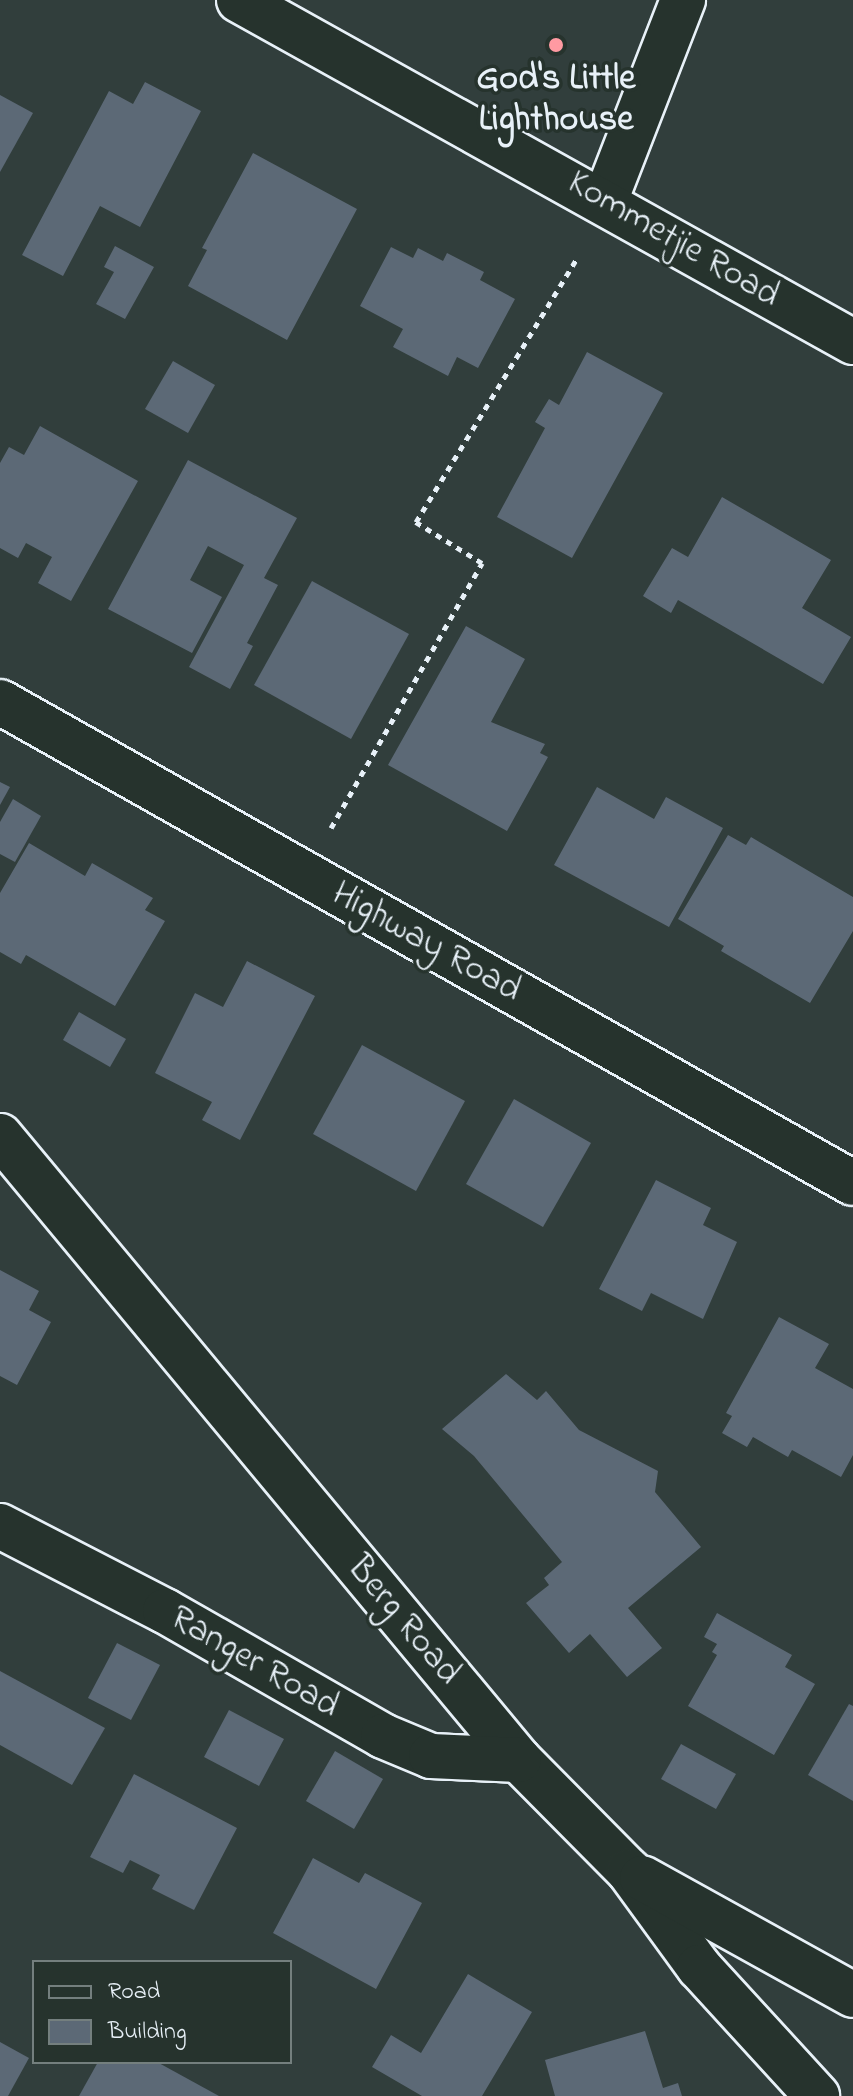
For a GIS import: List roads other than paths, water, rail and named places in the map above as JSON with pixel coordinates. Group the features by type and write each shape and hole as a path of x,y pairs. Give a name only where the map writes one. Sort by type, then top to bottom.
{"street":[{"name":"Kommetjie Road","path":"239,0 605,201 853,342"},
{"path":"605,201 683,0"},
{"name":"Highway Road","path":"0,702 853,1183"},
{"name":"Berg Road","path":"0,1136 519,1760 629,1871 699,1967 817,2096"},
{"name":"Ranger Road","path":"0,1526 165,1611 383,1736 431,1756 519,1760"},
{"path":"629,1871 853,1995"}],"place":[{"name":"God's Little Lighthouse","path":"556,45"}]}
